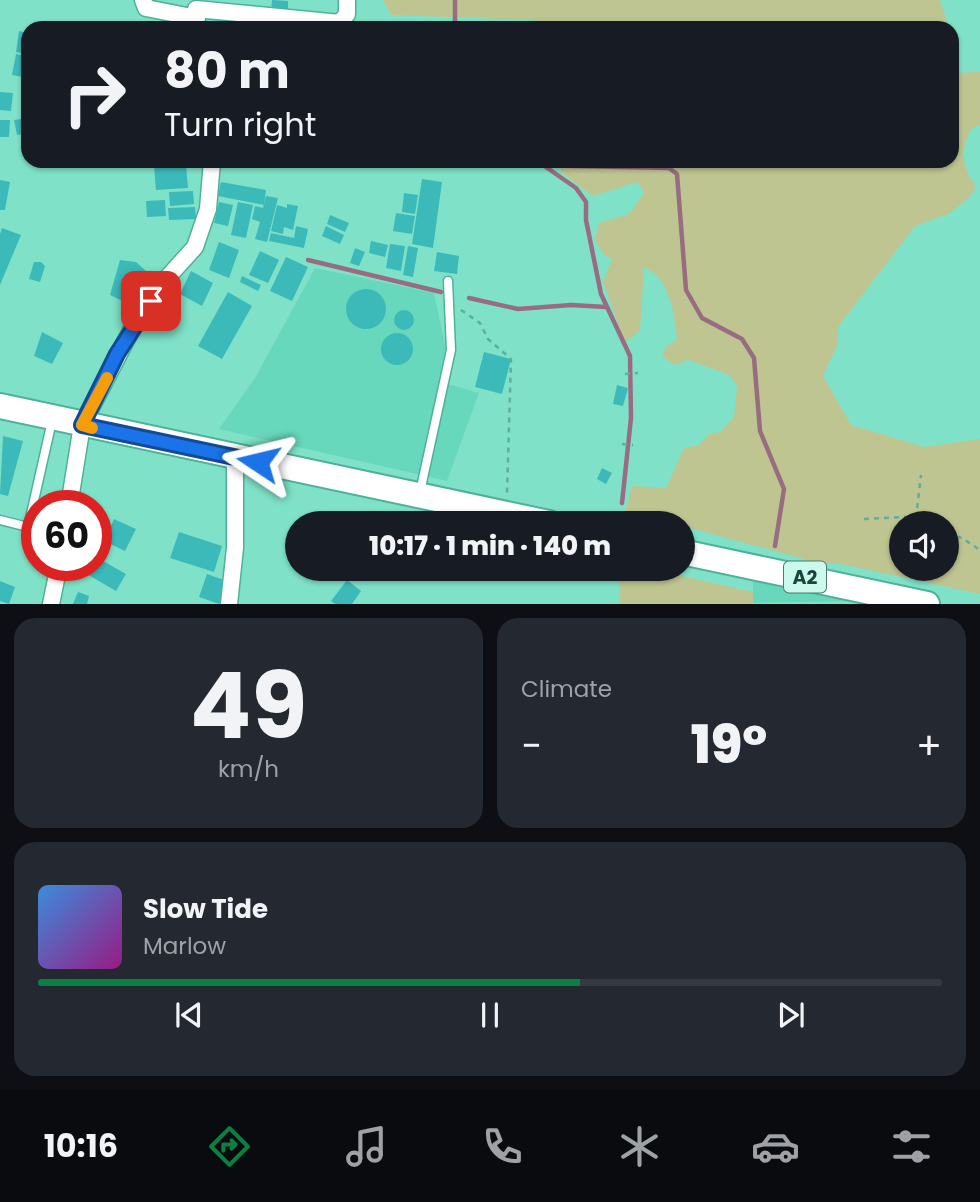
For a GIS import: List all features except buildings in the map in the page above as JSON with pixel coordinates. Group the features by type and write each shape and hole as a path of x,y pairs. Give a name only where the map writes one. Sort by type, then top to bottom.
{"main road":[{"path":"0,406 492,511"},
{"name":"A2","path":"695,555 927,604"}],"street":[{"path":"143,0 146,8 309,21"},
{"path":"342,21 347,14 347,0"},
{"path":"72,490 82,425 135,323 195,247 208,209 211,168"},
{"path":"229,604 235,548 235,458"},
{"path":"51,604 56,581"}],"lane":[{"path":"419,495 451,350 448,284"},
{"path":"0,520 28,527 53,418"}],"path":[{"path":"448,284 464,315 480,323 488,339 512,359 506,511"},
{"path":"625,374 638,373"},
{"path":"622,444 633,445"},
{"path":"917,511 921,475"},
{"path":"864,519 889,519"},
{"path":"959,540 980,550"}],"shaded area":[{"path":"383,0 940,0 947,21 542,21 391,15"},
{"path":"980,72 980,125 972,128 964,151 965,165 976,187 969,198 948,214 915,226 838,327 838,343 823,376 851,425 924,447 980,439 980,594 920,581 959,581 959,511 889,511 889,574 841,564 822,564 695,529 695,511 625,511 632,486 666,488 684,448 699,445 709,434 720,432 734,417 737,387 730,375 688,360 675,365 662,356 666,346 677,340 670,298 660,280 644,267 640,330 625,343 603,282 612,259 604,255 595,240 599,223 629,214 644,193 637,182 593,196 562,173 559,168 959,168 959,73"},
{"path":"315,268 434,293 447,354 438,381 479,393 447,481 219,429 255,378"},
{"path":"695,579 753,592 753,603 620,603 619,581"},
{"path":"753,580 861,601 753,603"}],"waterway":[{"path":"455,0 455,21"},
{"path":"547,168 576,188 586,202 586,220 601,294 630,356 631,418 622,503"},
{"path":"669,168 677,174 686,290 702,318 742,339 754,358 760,431 784,489 775,546"},
{"path":"308,260 441,292"},
{"path":"469,298 518,309 571,305 606,307"}],"slow traffic":[{"path":"92,428 82,425 107,378"}],"route":[{"path":"151,301 117,354 98,398 82,425 258,462"}]}
